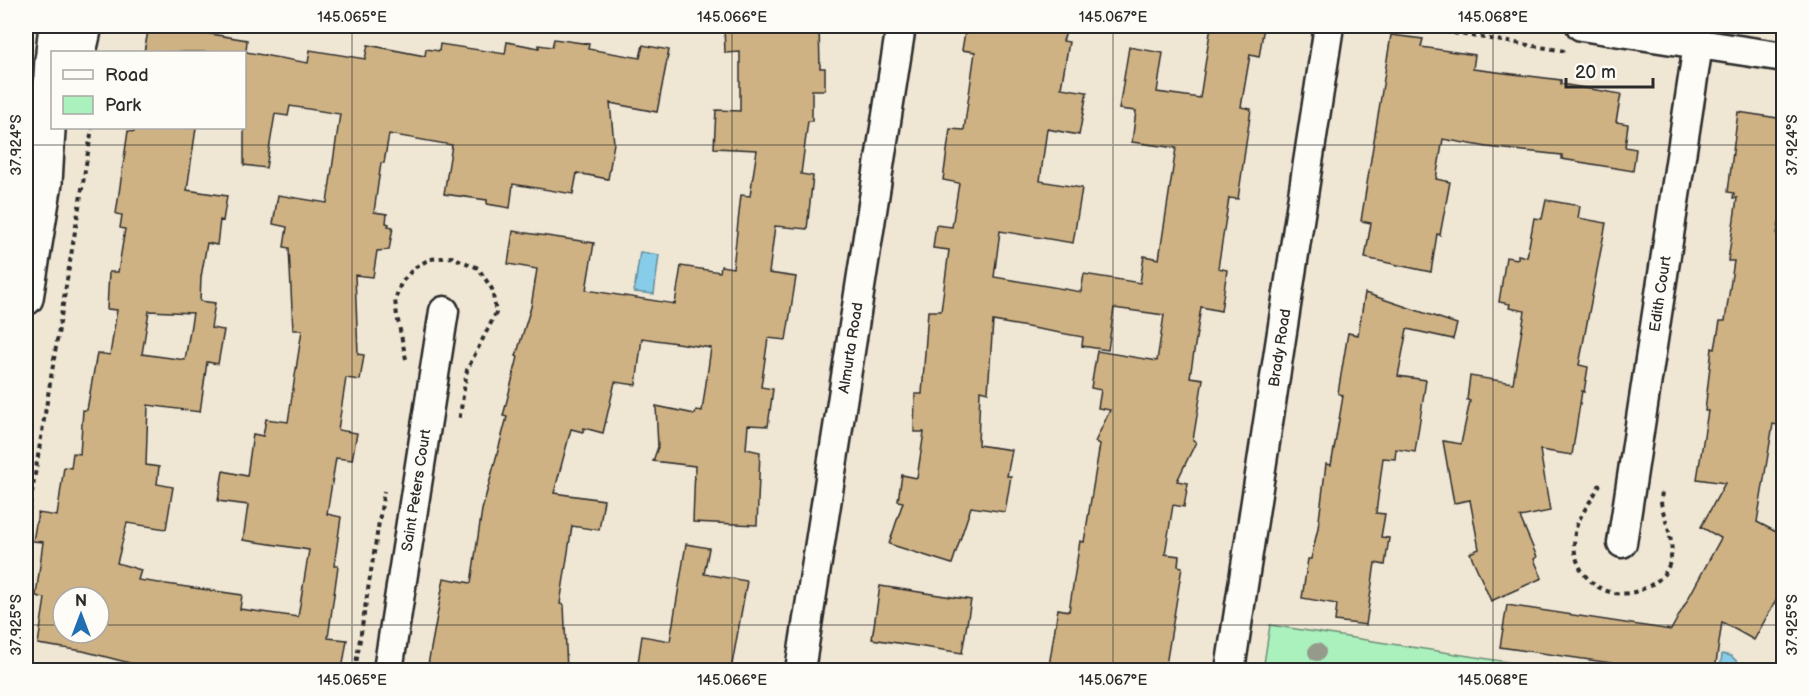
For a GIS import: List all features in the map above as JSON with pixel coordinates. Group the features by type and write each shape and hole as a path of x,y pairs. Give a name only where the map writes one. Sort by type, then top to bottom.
{"street":[{"path":"53,51 56,26"},
{"path":"79,51 85,26"},
{"name":"Almurta Road","path":"800,670 902,26"},
{"name":"Brady Road","path":"1230,670 1329,26"},
{"path":"1581,26 1784,57"},
{"name":"Edith Court","path":"1622,543 1698,45"},
{"path":"26,298 45,183 51,77"},
{"path":"45,183 62,129"},
{"name":"Saint Peters Court","path":"388,670 444,311"}],"path":[{"path":"26,529 92,129"}],"green space":[{"path":"1270,625 1559,670 1263,670"}],"water":[{"path":"640,252 659,255 654,294 634,292"},
{"path":"1722,654 1731,656 1746,670 1720,670"}],"building":[{"path":"149,26 162,26 247,40 246,52 144,51"},
{"path":"724,26 819,26 820,68 825,68 825,90 812,90 812,121 808,121 801,174 813,176 807,229 775,226 769,273 796,277 786,340 768,338 761,387 773,389 768,426 748,425 746,449 760,452 757,525 693,522 695,466 653,461 658,447 656,406 695,414 696,410 702,411 711,348 642,338 636,385 615,382 603,433 584,428 583,432 571,429 554,493 604,500 599,530 572,526 560,604 564,605 567,670 427,670 444,578 471,583 482,510 507,417 503,416 518,357 516,356 531,307 537,269 508,264 513,231 594,243 586,290 675,304 681,266 720,272 721,266 733,268 741,195 750,196 757,150 714,148 716,110 740,111 740,52 725,53"},
{"path":"966,26 1068,26 1063,41 1069,42 1061,88 1087,92 1079,135 1047,129 1040,181 1082,188 1073,243 1000,231 994,277 1081,292 1084,274 1140,283 1144,256 1159,259 1176,148 1132,142 1136,111 1119,109 1129,47 1163,53 1157,92 1200,98 1211,26 1264,26 1259,57 1250,55 1241,107 1251,109 1238,199 1229,198 1218,268 1227,270 1221,311 1201,307 1190,377 1203,379 1193,440 1196,442 1177,481 1188,483 1184,507 1173,505 1165,554 1179,556 1178,566 1182,567 1166,665 1159,664 1157,670 1079,670 1049,666 1058,609 1069,611 1080,541 1084,542 1100,444 1095,442 1110,410 1098,408 1101,390 1091,388 1097,351 1157,361 1164,315 1114,308 1108,350 1082,346 1083,337 993,321 988,392 980,390 978,445 1012,450 1007,476 1011,476 1005,512 971,507 952,564 889,544 903,502 898,501 902,475 917,478 924,432 914,432 915,394 922,394 928,311 941,311 949,250 933,248 936,225 952,227 959,183 943,180 950,129 964,130 975,52 962,50"},
{"path":"1391,35 1423,39 1421,47 1475,55 1473,69 1561,80 1561,84 1621,94 1616,122 1628,124 1625,147 1636,149 1633,171 1562,159 1562,155 1487,147 1443,139 1436,179 1450,182 1440,235 1437,234 1431,272 1365,258 1371,223 1361,221"},
{"path":"554,39 589,44 588,49 640,58 643,45 669,50 657,112 610,103 614,143 608,179 577,173 573,194 513,184 510,208 487,204 487,200 444,194 452,145 389,134 384,163 381,163 374,212 387,214 386,223 393,227 389,250 377,251 373,277 355,275 358,354 364,355 360,380 346,378 338,430 357,433 352,460 336,458 327,514 341,517 334,566 338,566 328,638 347,640 342,670 157,670 83,651 38,644 45,598 36,596 43,542 33,541 38,513 57,516 64,467 71,468 73,453 80,454 83,410 87,410 97,353 110,355 117,310 107,309 109,272 118,272 125,229 120,228 122,215 116,214 128,131 134,132 134,129 196,129 187,190 227,196 223,221 220,220 217,245 207,243 201,277 200,301 215,303 211,328 224,330 218,364 207,362 200,412 148,405 146,465 159,467 157,484 173,487 166,529 127,523 117,563 141,570 138,580 242,595 240,609 298,617 309,550 243,540 248,505 218,501 223,471 247,476 253,434 263,436 266,419 288,422 302,330 293,330 289,248 284,247 287,227 273,224 278,195 327,203 340,114 290,106 288,116 275,114 266,168 244,165 246,52 308,63 310,50 365,59 368,45 425,56 426,49 439,51 440,44 505,54 507,42 539,48 539,45 552,47","holes":["149,311 193,313 185,360 142,354"]},
{"path":"1738,112 1784,119 1784,194 1777,235 1784,236 1784,426 1773,424 1757,522 1784,536 1784,585 1754,640 1722,622 1715,670 1660,670 1500,647 1507,605 1671,630 1721,538 1701,527 1725,483 1697,479 1708,411 1705,411 1712,348 1715,349 1720,321 1725,321 1734,261 1728,261 1737,198 1733,198 1734,193 1728,192"},
{"path":"1546,200 1580,206 1578,218 1606,223 1579,365 1588,367 1572,455 1540,450 1550,511 1520,517 1537,557 1534,559 1542,578 1491,601 1470,553 1479,549 1470,500 1454,503 1443,441 1461,444 1470,401 1467,400 1470,376 1513,383 1525,311 1509,308 1510,304 1499,302 1506,257 1518,259 1518,255 1527,257 1534,218 1542,219"},
{"path":"1365,293 1457,324 1453,339 1407,329 1398,376 1426,380 1415,452 1396,449 1395,459 1383,458 1376,513 1385,514 1381,537 1389,538 1385,565 1375,563 1366,625 1335,621 1337,604 1302,598 1308,559 1311,559 1318,528 1326,464 1331,465 1336,438 1343,396 1338,393 1348,333 1358,335"},
{"path":"686,544 709,548 704,574 747,581 731,670 637,670 642,636 670,641"},
{"path":"880,586 971,600 962,653 872,639"}]}
